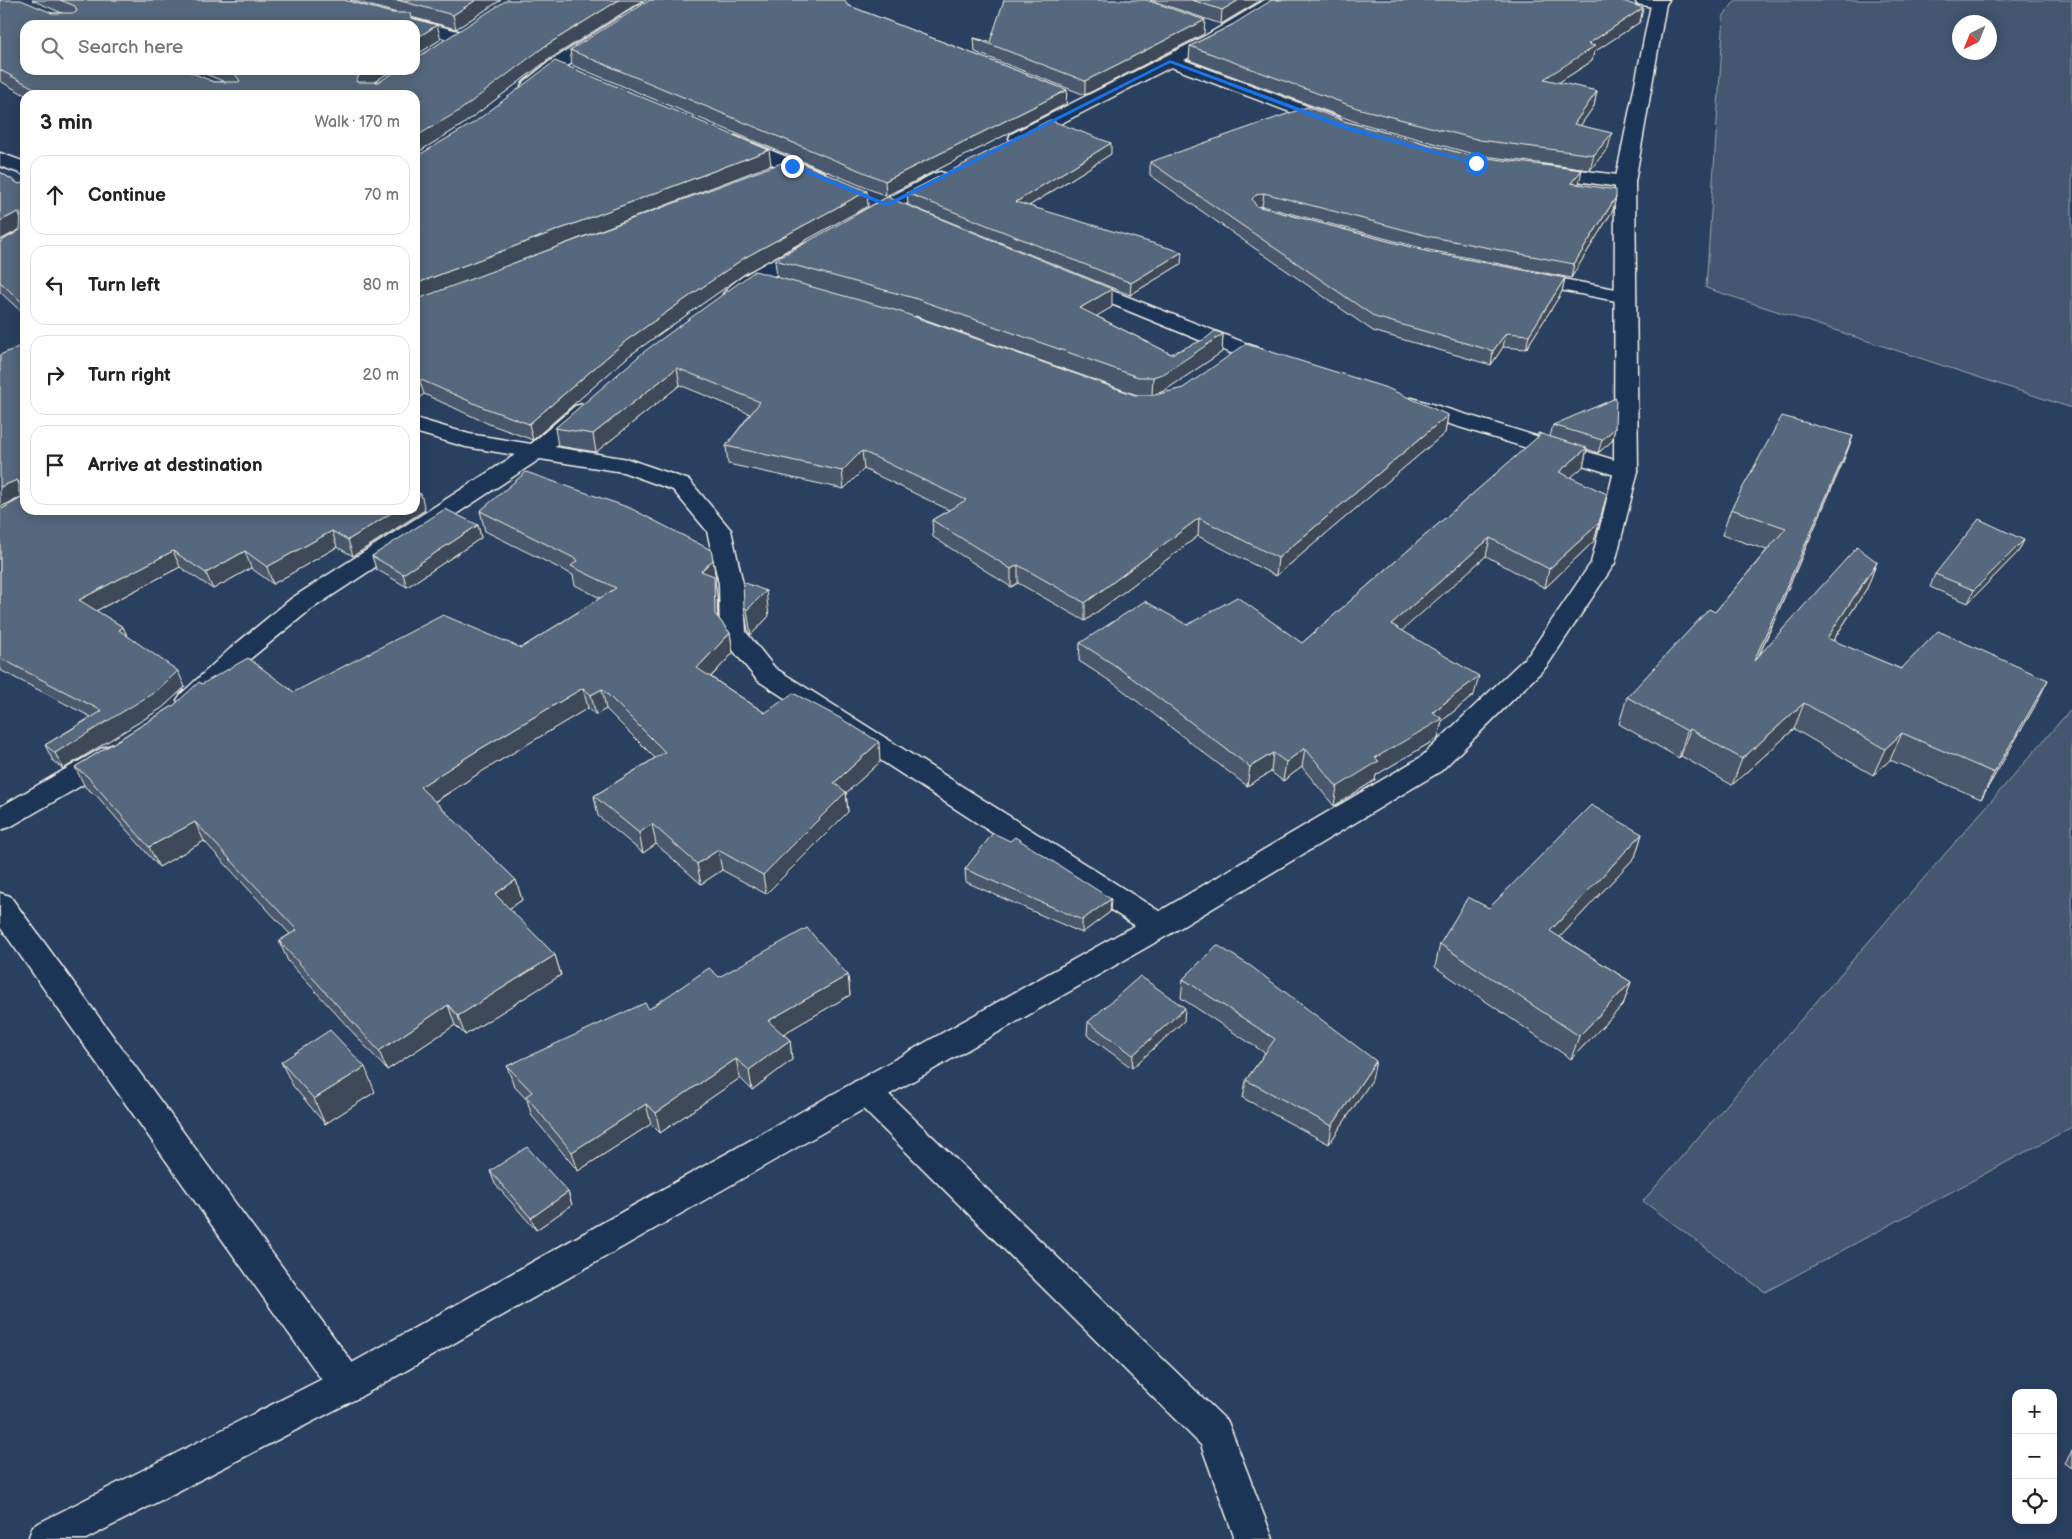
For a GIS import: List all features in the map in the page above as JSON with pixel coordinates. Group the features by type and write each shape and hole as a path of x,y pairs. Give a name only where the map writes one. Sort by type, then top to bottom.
{"street":[{"path":"516,96 564,70 658,0"},
{"path":"1000,148 1170,61 1215,30 1277,0"},
{"path":"47,1539 347,1385 1159,926 1431,764 1538,660 1603,563 1626,471 1625,182 1654,1"},
{"path":"387,17 398,20"},
{"path":"420,26 459,37"},
{"path":"437,51 475,26"},
{"path":"1170,61 1349,128"},
{"path":"1068,96 1086,104"},
{"path":"719,135 835,184"},
{"path":"0,158 20,167"},
{"path":"765,176 792,166"},
{"path":"1523,169 1625,182"},
{"path":"845,228 956,170"},
{"path":"861,194 914,216"},
{"path":"716,307 754,279 820,242"},
{"path":"1503,273 1626,297"},
{"path":"1060,276 1243,350 1294,368"},
{"path":"754,279 782,287"},
{"path":"1219,366 1243,350"},
{"path":"172,717 241,653 301,604 536,451 595,400"},
{"path":"1398,401 1626,471"},
{"path":"420,426 466,440 628,466 681,485 719,530 731,584 733,634 766,674 1159,926"},
{"path":"0,820 80,775 130,743"},
{"path":"0,904 347,1385"},
{"path":"865,1091 1215,1434 1254,1539"}],"shaded area":[{"path":"1736,0 2072,0 2072,408 1706,288 1724,15"},
{"path":"2072,708 2072,1127 1765,1292 1643,1201"}],"building":[{"path":"0,0 21,0 52,13 75,13 77,11 75,6 60,0 344,0 392,13 410,13 411,18 418,20 20,20 20,75 197,75 214,82 239,82 236,75 359,75 356,82 379,82 390,75 420,75 420,56 507,0 619,0 545,46 459,111 420,134 420,90 38,90 0,70"},
{"path":"397,0 476,0 453,15"},
{"path":"650,0 845,0 847,5 1067,90 885,181 570,50"},
{"path":"1004,0 1146,0 1205,20 1085,81 974,38 990,42"},
{"path":"1192,0 1239,0 1222,10"},
{"path":"1272,0 1620,0 1643,8 1588,44 1595,46 1544,79 1597,91 1574,124 1612,133 1594,155 1480,140 1357,108 1190,46 1232,25"},
{"path":"420,20 437,25 420,36"},
{"path":"555,61 769,150 420,282 420,154 475,122"},
{"path":"1307,107 1344,121 1471,156 1582,170 1571,183 1616,190 1616,197 1574,264 1432,237 1264,193 1256,195 1252,199 1256,206 1429,252 1565,278 1529,335 1506,333 1493,351 1375,317 1150,162"},
{"path":"1050,120 1111,143 1016,202 1182,252 1131,283 907,193"},
{"path":"792,159 867,191 744,258 627,340 529,424 485,408 420,379 420,298"},
{"path":"0,172 20,184 20,213 18,212 0,221"},
{"path":"887,197 1112,289 1080,308 1171,354 1205,339 1215,331 1223,334 1165,373 1153,377 1138,377 914,298 775,260"},
{"path":"20,230 20,300 0,282 0,242"},
{"path":"755,271 898,311 1135,395 1155,395 1183,388 1246,344 1387,388 1448,415 1278,558 1199,518 1085,603 1018,565 1011,569 932,520 966,500 862,451 842,471 726,446 760,402 677,368 593,434 555,428 645,351"},
{"path":"20,346 20,492 17,480 0,487 0,355"},
{"path":"1616,398 1615,428 1602,440 1553,425"},
{"path":"1782,416 1853,436 1754,661 1857,547 1877,562 1827,638 1901,669 1938,631 2048,680 1994,773 1902,733 1885,749 1804,703 1742,759 1690,729 1687,731 1627,697 1709,609 1715,612 1786,528 1731,509"},
{"path":"1538,433 1587,448 1559,472 1607,494 1599,523 1549,569 1490,538 1391,624 1479,676 1433,712 1442,719 1375,758 1379,761 1337,787 1305,748 1286,762 1273,753 1250,767 1116,666 1080,643 1145,601 1187,625 1237,597 1302,643 1540,435"},
{"path":"526,472 630,508 711,550 713,560 701,571 714,576 715,614 730,633 697,668 765,713 793,693 840,718 879,742 834,783 846,792 763,875 718,850 697,864 652,824 639,833 594,796 665,752 602,689 591,695 583,688 475,752 420,787 516,880 495,894 555,955 458,1016 448,1005 379,1051 279,941 297,930 195,822 149,847 87,776 75,767 173,706 199,682 202,684 248,658 294,692 443,615 521,648 616,588 571,566 578,560 480,511"},
{"path":"20,499 20,515 388,515 348,540 332,531 267,567 245,551 206,573 173,551 79,600 123,627 119,630 178,671 155,692 55,753 45,745 102,711 0,658 0,510"},
{"path":"445,509 478,525 403,574 372,556"},
{"path":"1979,519 2024,540 1974,590 1935,574"},
{"path":"743,582 766,591 747,610 744,606"},
{"path":"1591,805 1642,834 1550,931 1631,982 1579,1036 1440,944 1468,897 1489,908"},
{"path":"993,833 1010,841 1015,837 1111,899 1082,920 965,869"},
{"path":"807,928 848,975 768,1021 790,1040 749,1070 736,1059 656,1113 646,1104 572,1152 526,1096 532,1092 507,1066 645,1003 649,1009 709,968 719,977"},
{"path":"1217,945 1252,967 1376,1061 1332,1126 1246,1080 1275,1039 1183,979"},
{"path":"1140,976 1185,1008 1133,1055 1088,1022"},
{"path":"330,1030 365,1067 314,1099 281,1062"},
{"path":"527,1147 568,1192 531,1218 490,1171"}],"route":[{"path":"792,166 887,205 1170,61 1349,128 1476,163"}]}
